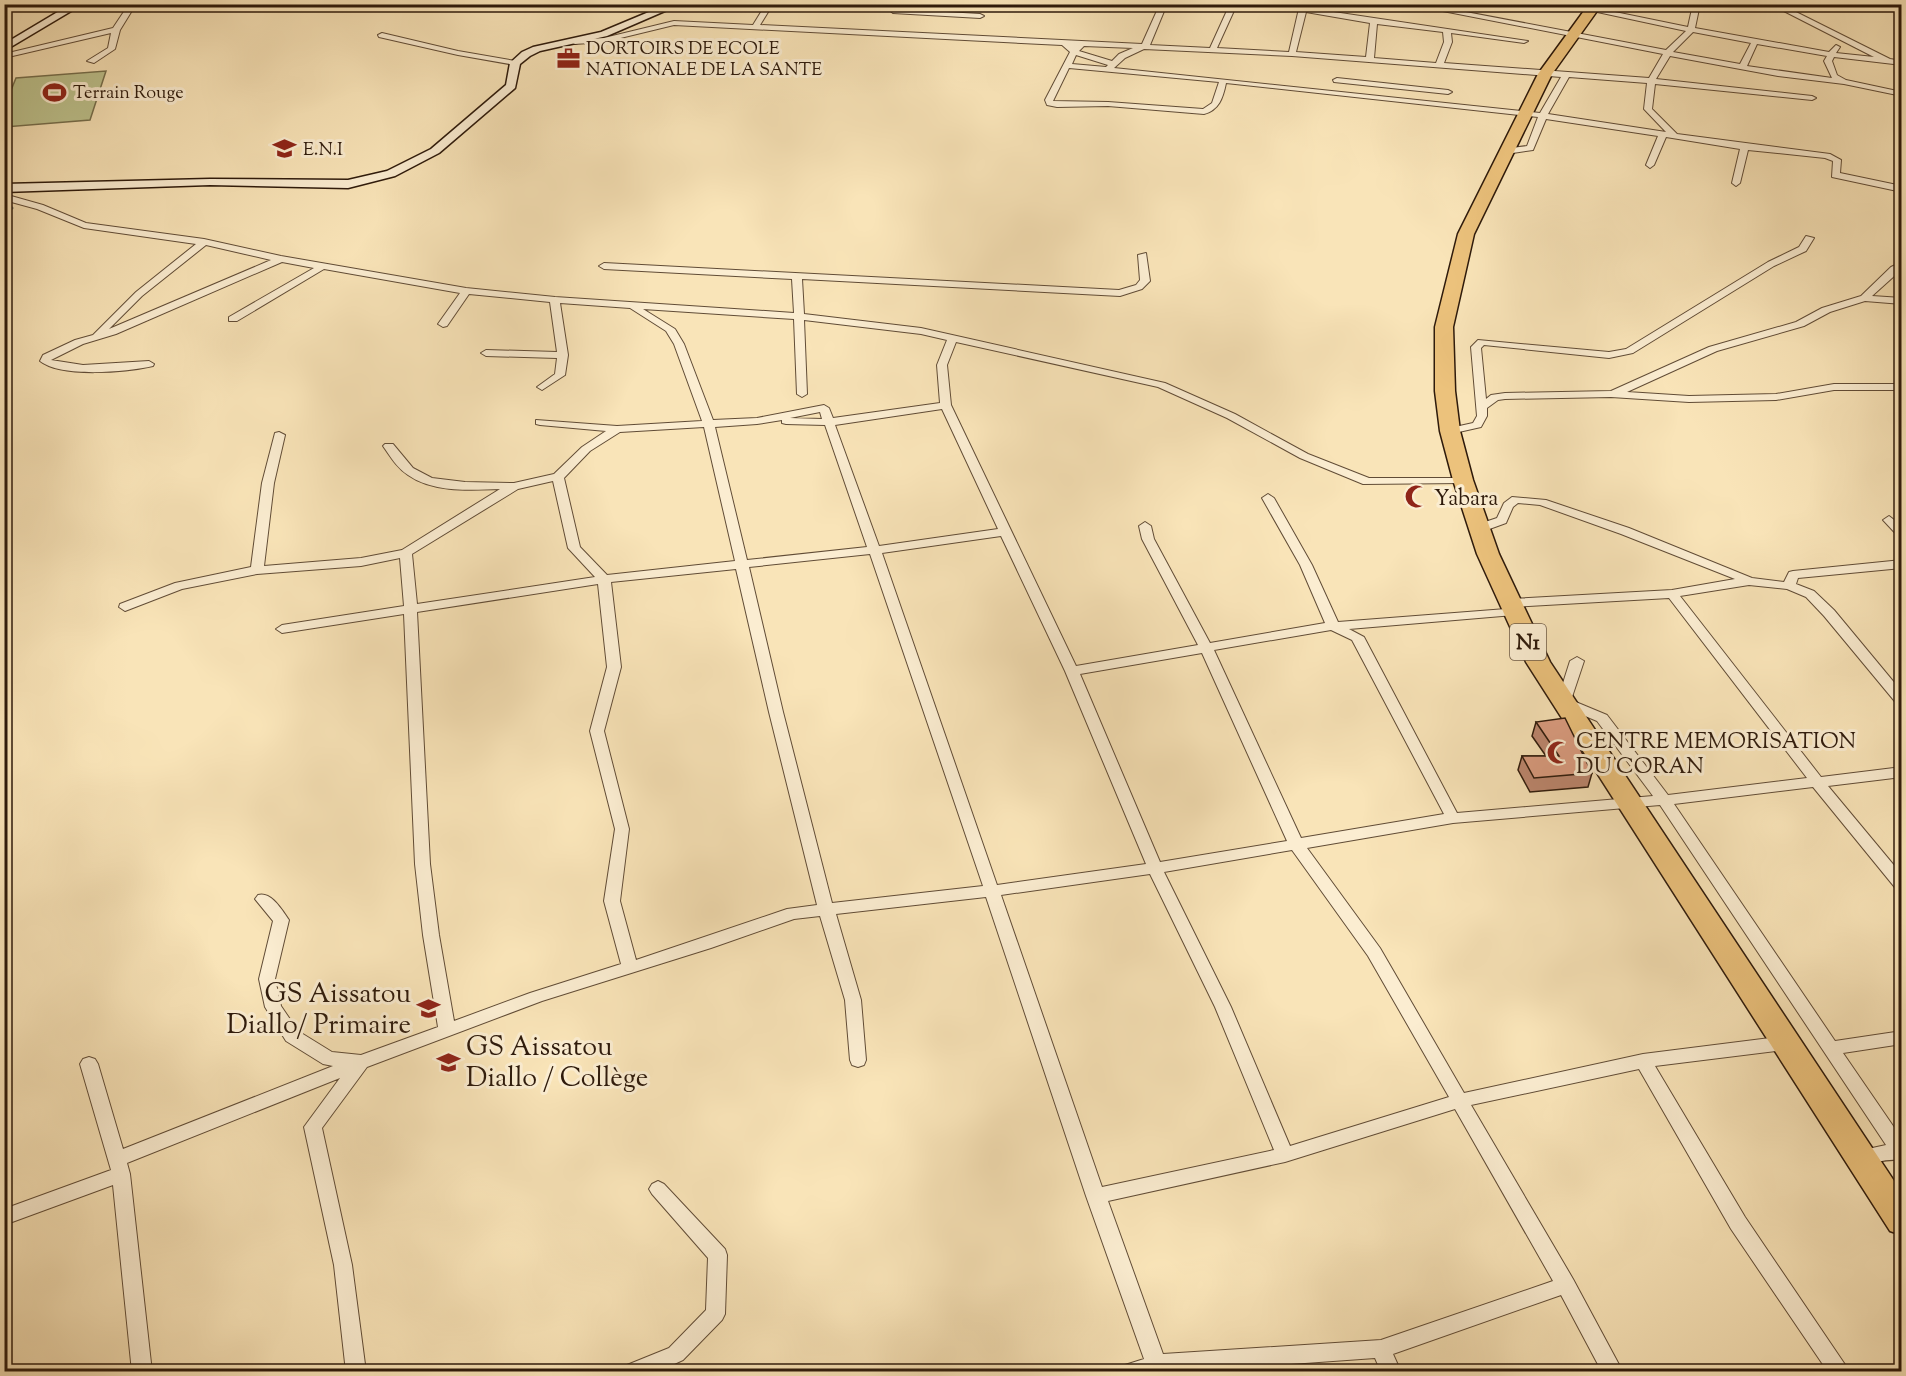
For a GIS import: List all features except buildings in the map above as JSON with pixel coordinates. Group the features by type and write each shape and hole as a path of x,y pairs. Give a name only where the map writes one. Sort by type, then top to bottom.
{"highway":[{"name":"N1","path":"1594,7 1572,34 1556,74 1534,114 1506,152 1466,234 1444,327 1444,392 1450,431 1463,480 1488,554 1538,662 1902,1221"}],"street":[{"path":"4,48 79,4"},
{"path":"91,61 111,49 116,30 133,4"},
{"path":"4,188 210,182 348,184 368,181 411,165 435,151 511,86 515,63 526,54 537,49 604,34 677,4"},
{"path":"755,27 770,4"},
{"path":"885,4 893,11 980,16 974,23"},
{"path":"1110,66 1122,56 1146,45 1164,4"},
{"path":"1213,49 1234,4"},
{"path":"1410,4 1778,75 1844,82 1902,94"},
{"path":"1563,4 1594,7 1690,30 1755,42 1772,43 1832,55 1902,63"},
{"path":"1675,137 1648,109 1651,81 1668,53 1690,30 1697,6 1685,4"},
{"path":"1773,4 1888,60"},
{"path":"1292,54 1303,7 1374,22 1524,41"},
{"path":"1370,60 1374,22"},
{"path":"575,42 604,40 674,23 1292,54 1370,60 1446,76"},
{"path":"4,56 116,30"},
{"path":"963,38 969,30"},
{"path":"1447,30 1448,105"},
{"path":"382,35 458,53 515,63"},
{"path":"1844,82 1834,76 1828,61 1836,47 1849,40"},
{"path":"1062,41 1074,52 1110,66"},
{"path":"1084,42 1074,52 1050,103 1065,106 1108,104 1204,112 1211,110 1217,104 1223,80"},
{"path":"1742,67 1755,42"},
{"path":"1067,66 1110,66 1534,114 1675,137 1827,156 1837,160 1835,175 1902,189"},
{"path":"1337,80 1556,74 1651,81 1812,99"},
{"path":"1650,165 1664,135"},
{"path":"1736,183 1745,147"},
{"path":"4,197 40,207 84,225 204,242 281,259 466,291 630,306 799,316 921,331 1161,385 1231,416 1304,456 1367,482 1463,480"},
{"path":"1450,431 1477,425 1482,416 1476,346 1482,342 1609,355 1629,351 1772,264 1803,249 1809,238"},
{"path":"96,337 138,294 204,242"},
{"path":"604,266 1120,293 1139,287 1145,281 1143,255"},
{"path":"149,364 84,368 54,365 45,361 47,357 58,352 112,332 281,259"},
{"path":"1864,298 1894,269 1902,265"},
{"path":"233,319 323,266"},
{"path":"796,276 802,394"},
{"path":"443,324 466,291"},
{"path":"1611,394 1713,350 1800,324 1826,310 1864,298 1902,301"},
{"path":"542,387 560,375 563,354 555,300"},
{"path":"630,306 670,329 679,344 709,424 776,712 825,908 853,1000 858,1060"},
{"path":"952,339 942,365 946,405 1072,671 1155,868 1223,1007 1285,1155"},
{"path":"486,353 563,354"},
{"path":"1480,393 1495,397 1611,394 1689,399 1776,396 1834,387 1902,387"},
{"path":"1481,407 1495,397"},
{"path":"830,422 946,405"},
{"path":"540,422 617,429 757,421 824,408 875,550 1095,1196 1158,1368"},
{"path":"389,446 396,457 416,476 440,484 514,486 558,477 586,449 617,429"},
{"path":"257,570 268,483 279,435"},
{"path":"558,477 574,548 604,579 614,667 597,731 622,829 612,901 630,966"},
{"path":"125,607 179,586 257,570 362,562 406,554 514,486"},
{"path":"1268,498 1306,566 1334,626 1357,637 1453,818"},
{"path":"1480,528 1502,520 1508,505 1516,499 1542,502 1625,531 1750,581"},
{"path":"1888,520 1902,533"},
{"path":"1145,526 1148,539 1207,650 1296,844 1374,952 1566,1285 1612,1371"},
{"path":"282,629 604,579 742,562 875,550 1005,532"},
{"path":"406,554 411,608 421,842 430,931 447,1030"},
{"path":"1072,671 1207,650 1334,626 1513,607 1672,594 1750,581 1791,580 1902,564"},
{"path":"1791,580 1810,594 1829,613 1902,701"},
{"path":"1672,594 1817,782 1902,886"},
{"path":"1576,661 1564,702 1602,718 1664,800 1901,1151 1860,1156"},
{"path":"4,1217 361,1062 630,966 705,944 793,913 991,891 1155,868 1453,818 1629,804 1902,772"},
{"path":"263,899 281,920 267,979 273,1007 292,1036 329,1059 361,1062"},
{"path":"1831,1048 1902,1037"},
{"path":"1095,1196 1285,1155 1458,1101 1643,1060 1785,1043"},
{"path":"1643,1060 1738,1223 1840,1371"},
{"path":"356,1371 343,1265 313,1127 361,1062"},
{"path":"89,1064 118,1167 142,1371"},
{"path":"634,1371 675,1354 715,1314 718,1255 658,1189"},
{"path":"1132,1371 1381,1349 1566,1285"},
{"path":"1381,1349 1391,1371"}],"green space":[{"name":"Terrain Rouge","path":"106,71 90,120 5,127 5,105 16,78"}],"waterway":[{"path":"4,211 12,208"}],"place":[{"name":"DORTOIRS DE ECOLE NATIONALE DE LA SANTE","path":"568,58"},
{"name":"Terrain Rouge","path":"55,92"},
{"name":"E.N.I","path":"285,149"},
{"name":"Yabara","path":"1416,497"},
{"name":"CENTRE MEMORISATION DU CORAN","path":"1558,753"},
{"name":"GS Aissatou Diallo/ Primaire","path":"429,1009"},
{"name":"GS Aissatou Diallo / Collège","path":"448,1062"}]}
